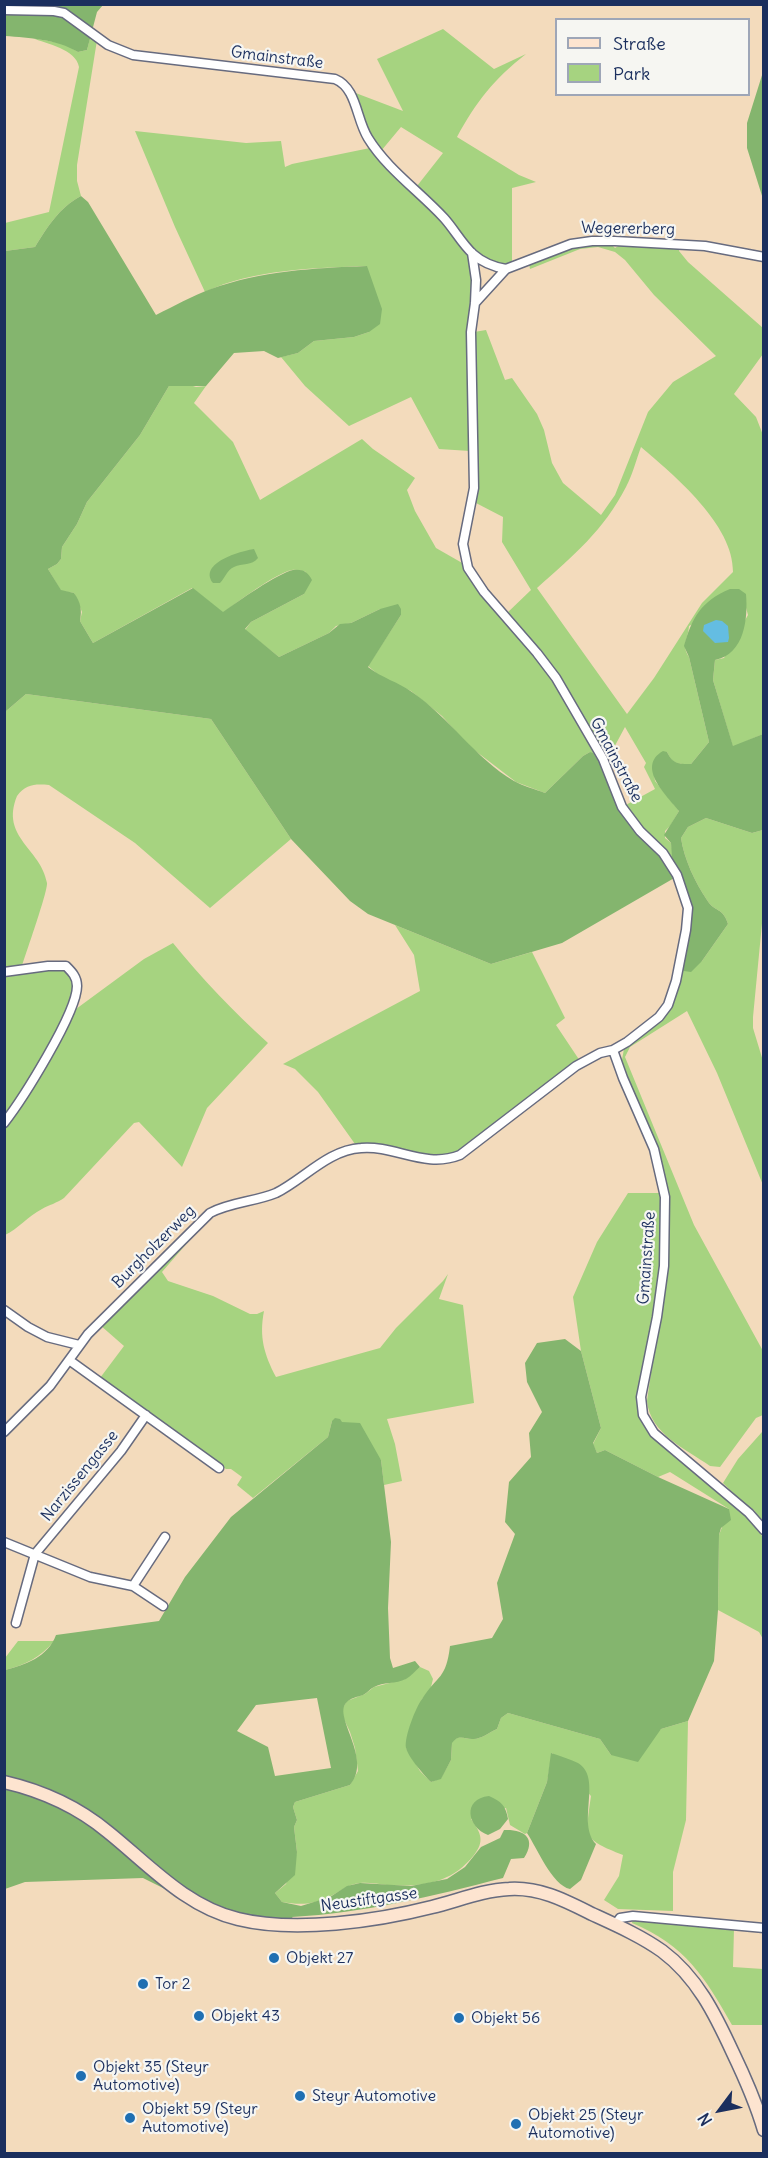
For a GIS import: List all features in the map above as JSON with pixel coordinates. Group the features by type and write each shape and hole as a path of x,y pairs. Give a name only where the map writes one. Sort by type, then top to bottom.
{"street":[{"name":"Gmainstraße","path":"4,10 64,13 108,45 133,55 335,79 342,82 350,92 366,135 378,152 442,216 472,253 495,267 506,269"},
{"name":"Wegererberg","path":"475,303 506,269 571,243 592,240 705,246 764,257"},
{"name":"Gmainstraße","path":"472,253 476,280 471,332 474,488 463,544 468,568 484,592 556,678 603,759 622,807 640,831 663,853 677,875 688,908 684,945 668,1005 659,1017 634,1038 613,1050 654,1149 665,1197 664,1266 657,1317 641,1397 643,1415 654,1433 749,1513 764,1530"},
{"path":"4,972 66,966 74,974 77,986 71,1011 30,1085 4,1124"},
{"name":"Burgholzerweg","path":"4,1431 50,1386 79,1345 210,1213 223,1206 278,1192 322,1163 350,1149 369,1147 432,1160 454,1158 576,1066 600,1053 613,1050"},
{"path":"4,1310 47,1337 79,1345"},
{"path":"69,1360 219,1468"},
{"name":"Narzissengasse","path":"35,1554 122,1451 146,1415"},
{"path":"133,1586 165,1537"},
{"path":"4,1542 100,1580 133,1586 163,1606"},
{"path":"16,1623 35,1554"},
{"name":"Neustiftgasse","path":"4,1782 38,1791 69,1805 107,1831 155,1873 180,1891 206,1906 238,1919 262,1923 306,1924 368,1919 432,1908 510,1888 547,1893 615,1925 664,1953 682,1968 700,1989 714,2012 743,2073 764,2130"},
{"path":"615,1925 620,1918 633,1916 764,1928"}],"green space":[{"path":"4,5 103,5 97,12 87,50 78,52 52,42 5,36"},
{"path":"443,29 494,69 526,54 487,92 457,137 519,175 536,182 512,188 512,264 495,263 481,256 462,238 417,186 443,153 401,127 381,151 369,136 353,92 403,111 377,59"},
{"path":"92,30 98,34 77,165 77,181 81,196 60,212 35,247 5,251 5,223 49,212 79,67 77,61 67,51 32,38 65,44 78,52 87,50"},
{"path":"763,72 763,199 747,148 747,123"},
{"path":"135,131 246,143 281,141 285,167 370,148 449,228 469,257 472,272 470,451 439,449 411,397 349,426 305,386 281,357 298,353 314,341 354,337 369,332 367,266 264,274 224,284 205,292"},
{"path":"81,196 88,202 156,315 204,292 249,278 308,269 367,266 382,309 380,324 369,332 354,337 314,341 298,353 278,358 264,351 234,353 206,386 169,386 140,435 87,502 77,524 62,547 61,559 48,569 61,590 74,593 80,607 80,621 93,643 193,588 223,612 268,582 293,570 305,572 312,580 304,594 251,622 245,629 279,657 329,633 340,624 351,623 380,609 398,604 401,615 368,667 426,702 487,761 500,772 525,786 545,793 583,756 590,752 593,753 653,848 676,877 562,943 491,964 368,914 350,901 291,839 211,719 26,694 5,712 5,251 35,247 60,212"},
{"path":"579,245 612,245 615,248 620,245 679,248 688,262 763,328 763,354 734,394 756,417 763,435 763,734 733,747 713,680 715,660 724,658 748,615 746,598 689,626 685,649 689,657 709,742 691,764 676,763 667,752 653,766 655,781 679,811 665,831 665,838 671,843 675,865 637,824 624,806 655,789 644,767 646,763 625,727 611,753 600,750 506,614 531,590 502,542 503,517 476,503 474,332 486,330 505,380 512,378 537,414 544,430 552,463 563,483 601,515 615,495 648,412 673,382 716,356 654,295 625,260 615,252 598,247 580,249 530,269 529,264","holes":["641,447 685,486 713,519 731,554 733,572 702,603 654,678 627,714 537,588 575,553 608,516 628,482"]},
{"path":"169,386 206,386 194,403 233,442 260,500 362,439 415,478 407,490 415,511 436,548 464,564 547,671 594,749 605,773 590,752 545,793 516,782 469,746 442,716 411,691 381,677 368,666 401,615 380,609 351,623 336,626 329,633 279,657 245,630 251,622 304,594 306,572 303,571 292,570 276,576 223,613 192,588 93,643 80,621 82,612 74,593 61,591 48,569 61,559 62,547 77,524 87,502 140,435"},
{"path":"254,549 258,558 256,561 232,568 220,583 213,583 210,576 216,564 231,555"},
{"path":"730,589 739,589 746,594 745,624 739,643 733,651 715,660 713,680 733,746 763,734 763,830 752,833 706,818 688,827 681,838 687,862 698,886 710,904 724,915 728,924 702,961 691,972 680,968 690,908 684,884 672,857 671,843 664,835 679,811 656,782 652,765 655,758 663,751 667,752 676,762 691,764 709,742 689,657 684,646 690,627 699,612 712,599"},
{"path":"26,694 211,719 291,839 210,908 135,843 49,785 31,786 17,796 13,810 17,833 43,871 47,883 22,966 66,964 80,979 76,1009 144,959 173,943 218,994 268,1043 207,1108 182,1167 139,1122 134,1123 64,1198 37,1212 5,1235 5,712"},
{"path":"706,818 752,833 763,830 763,913 753,1028 763,1061 763,1185 717,1073 687,1011 630,1047 625,1057 694,1225 763,1351 763,1415 756,1418 720,1467 710,1466 680,1447 662,1432 650,1413 647,1401 668,1252 669,1201 665,1178 653,1139 621,1065 624,1049 655,1024 680,968 702,961 728,924 724,915 710,904 703,893 682,846 681,838 688,827"},
{"path":"395,925 491,964 532,952 565,1018 556,1025 580,1061 461,1151 449,1156 437,1157 355,1144 318,1092 295,1069 283,1064 420,991 414,955"},
{"path":"661,1186 662,1244 656,1301 638,1410 655,1437 727,1499 756,1526 762,1536 763,1639 759,1632 718,1610 719,1535 729,1509 670,1472 658,1477 605,1450 597,1453 593,1444 601,1428 581,1351 573,1297 597,1242 628,1193 660,1193"},
{"path":"208,1219 162,1272 168,1281 213,1296 250,1314 264,1311 262,1329 264,1345 268,1361 276,1377 380,1348 448,1274 439,1299 463,1305 474,1403 387,1419 395,1444 402,1481 384,1485 381,1460 332,1421 328,1437 253,1498 237,1485 242,1477 231,1469 226,1469 100,1378 124,1346 100,1325"},
{"path":"565,1339 581,1351 601,1428 593,1443 597,1453 605,1450 729,1509 731,1520 721,1528 719,1535 718,1610 714,1661 688,1721 661,1729 638,1762 611,1755 600,1739 508,1713 501,1718 497,1729 477,1739 455,1740 452,1743 451,1760 441,1779 431,1782 417,1766 406,1748 409,1730 420,1703 444,1671 450,1646 492,1638 503,1619 497,1583 515,1534 505,1522 509,1482 531,1457 529,1433 542,1412 527,1382 525,1363 537,1343"},
{"path":"335,1418 342,1422 360,1423 381,1460 391,1542 388,1608 390,1658 393,1668 415,1661 420,1667 406,1679 378,1685 346,1703 343,1709 344,1718 355,1751 356,1775 350,1785 295,1802 293,1807 297,1820 294,1827 297,1852 295,1875 275,1893 282,1902 301,1906 330,1897 347,1886 360,1883 411,1886 447,1879 465,1867 481,1847 500,1838 504,1830 523,1833 529,1840 528,1851 524,1858 511,1859 503,1878 372,1908 292,1917 299,1927 235,1924 143,1878 25,1882 5,1889 5,1670 35,1659 47,1649 56,1635 159,1621 185,1577 231,1517 328,1437","holes":["317,1698 331,1768 275,1776 268,1747 237,1731 256,1705"]},
{"path":"762,1432 764,1441 763,1523 754,1510 745,1505 723,1483 738,1459"},
{"path":"18,1641 54,1641 32,1660 5,1670 5,1658"},
{"path":"420,1667 429,1671 433,1679 430,1691 422,1699 406,1748 420,1771 431,1782 441,1778 451,1760 452,1742 455,1739 483,1737 497,1729 501,1718 508,1713 600,1739 611,1755 661,1729 688,1721 686,1820 673,1872 673,1911 618,1909 604,1900 619,1876 623,1855 600,1845 590,1835 588,1821 591,1796 552,1753 547,1782 527,1833 510,1825 506,1808 471,1819 479,1833 480,1845 465,1865 446,1878 412,1885 360,1883 348,1886 312,1903 282,1902 275,1893 286,1884 297,1852 294,1827 297,1820 293,1807 295,1802 350,1785 358,1771 355,1748 342,1709 347,1701 365,1694 374,1687 405,1679"},
{"path":"551,1753 578,1763 585,1770 589,1779 588,1825 596,1844 581,1880 570,1889 557,1881 527,1833 547,1782"},
{"path":"489,1796 502,1804 508,1819 500,1829 488,1835 476,1826 470,1814 475,1802"},
{"path":"633,1918 734,1929 733,1967 763,1969 763,2025 732,2025 692,1964 666,1941 632,1923"}],"water":[{"path":"716,620 728,626 728,642 715,643 703,631 704,625"}],"place":[{"name":"Objekt 27","path":"274,1958"},
{"name":"Tor 2","path":"143,1984"},
{"name":"Objekt 43","path":"199,2016"},
{"name":"Objekt 56","path":"459,2018"},
{"name":"Objekt 35 (Steyr Automotive)","path":"81,2076"},
{"name":"Steyr Automotive","path":"300,2096"},
{"name":"Objekt 59 (Steyr Automotive)","path":"130,2118"},
{"name":"Objekt 25 (Steyr Automotive)","path":"516,2124"}]}
